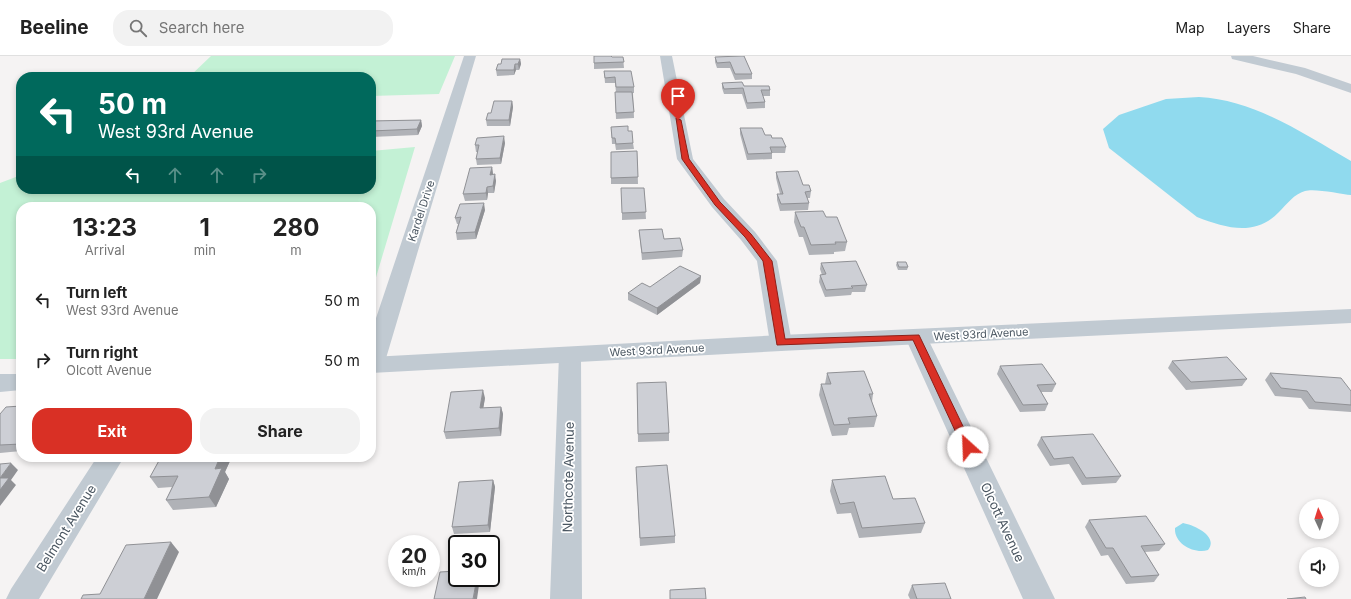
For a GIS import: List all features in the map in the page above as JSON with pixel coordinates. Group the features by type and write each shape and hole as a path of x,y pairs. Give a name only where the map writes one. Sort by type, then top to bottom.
{"street":[{"name":"Kardel Drive","path":"376,349 470,56"},
{"path":"666,56 685,159 718,203 768,261 781,343"},
{"path":"1237,56 1300,71 1351,89"},
{"name":"West 93rd Avenue","path":"376,365 781,343 1351,316"},
{"name":"Olcott Avenue","path":"916,337 1039,599"},
{"name":"Northcote Avenue","path":"566,599 570,355"},
{"path":"0,383 16,382"},
{"name":"Belmont Avenue","path":"22,599 108,462"}],"green space":[{"path":"211,56 455,56 439,94 376,96 376,72 194,72"},
{"path":"415,147 376,277 376,202 16,202 16,359 0,359 0,183 16,177 16,194 376,194 376,151"}],"water":[{"path":"1199,97 1240,104 1259,111 1297,130 1351,161 1351,195 1309,190 1301,192 1270,220 1260,225 1240,228 1229,227 1197,217 1109,148 1103,129 1119,115 1166,99"},
{"path":"1183,523 1199,529 1208,536 1211,545 1208,550 1203,551 1191,549 1181,543 1176,534 1175,528"}],"building":[{"path":"594,56 623,57 624,62 594,63"},
{"path":"744,56 752,74 735,74 730,62 717,63 715,57"},
{"path":"502,59 520,59 518,64 515,64 514,70 496,70 498,64 501,64"},
{"path":"604,71 631,71 634,87 616,87 615,77 605,78"},
{"path":"742,82 744,86 769,86 770,90 761,90 765,102 747,103 743,88 724,89 722,83"},
{"path":"615,92 632,92 634,112 616,113"},
{"path":"494,101 512,101 509,120 486,120 488,113 491,113"},
{"path":"421,120 417,129 376,131 376,121"},
{"path":"628,126 628,131 632,131 633,143 616,144 615,138 612,138 611,127"},
{"path":"740,128 762,128 765,135 771,135 772,138 782,138 786,147 770,147 772,153 748,154"},
{"path":"504,136 500,158 476,159 479,145 475,145 477,138"},
{"path":"637,151 638,177 611,178 611,152"},
{"path":"492,167 490,175 495,174 493,186 487,187 486,193 463,194 470,168"},
{"path":"798,171 803,185 809,185 811,191 805,192 809,203 781,204 777,194 783,194 776,172"},
{"path":"621,188 644,188 646,212 622,213"},
{"path":"484,203 475,232 456,233 461,217 455,218 460,204"},
{"path":"823,211 826,217 837,217 847,242 811,245 804,227 801,227 795,212"},
{"path":"662,229 664,239 680,238 683,250 642,253 639,230"},
{"path":"856,261 867,285 851,286 853,288 826,290 820,275 826,274 821,263"},
{"path":"897,262 906,262 908,267 899,267"},
{"path":"680,266 701,276 657,308 628,293 642,283 650,287"},
{"path":"1227,357 1247,379 1191,382 1172,361"},
{"path":"1042,364 1056,384 1037,385 1048,404 1023,405 1000,366"},
{"path":"864,371 873,394 869,394 877,416 848,418 850,424 834,425 821,384 831,384 827,373"},
{"path":"1270,373 1341,378 1351,391 1351,405 1315,402 1307,391 1281,388"},
{"path":"666,382 669,433 638,434 637,383"},
{"path":"483,390 480,408 501,407 499,428 444,432 451,392"},
{"path":"16,406 16,444 0,445 0,414 6,407"},
{"path":"1093,434 1121,476 1086,478 1073,457 1054,459 1041,437"},
{"path":"158,462 218,462 215,469 222,468 209,497 166,500 178,476 150,477"},
{"path":"11,463 0,478 0,464"},
{"path":"667,465 675,536 640,538 636,467"},
{"path":"885,476 893,499 915,498 925,523 862,528 854,502 840,504 832,480"},
{"path":"0,478 9,478 0,490"},
{"path":"493,480 488,525 452,527 459,482"},
{"path":"1146,516 1165,544 1141,546 1159,575 1131,577 1113,548 1106,548 1089,520"},
{"path":"171,542 144,599 81,599 83,595 100,594 126,545"},
{"path":"440,572 448,572 448,587 475,587 473,599 434,599 437,587 440,587"},
{"path":"945,583 951,599 917,599 912,585"},
{"path":"705,588 706,599 670,599 670,590"},
{"path":"1305,597 1306,599 1287,599"}],"route":[{"path":"678,120 685,159 718,203 768,261 781,343 916,337 968,447"}]}
